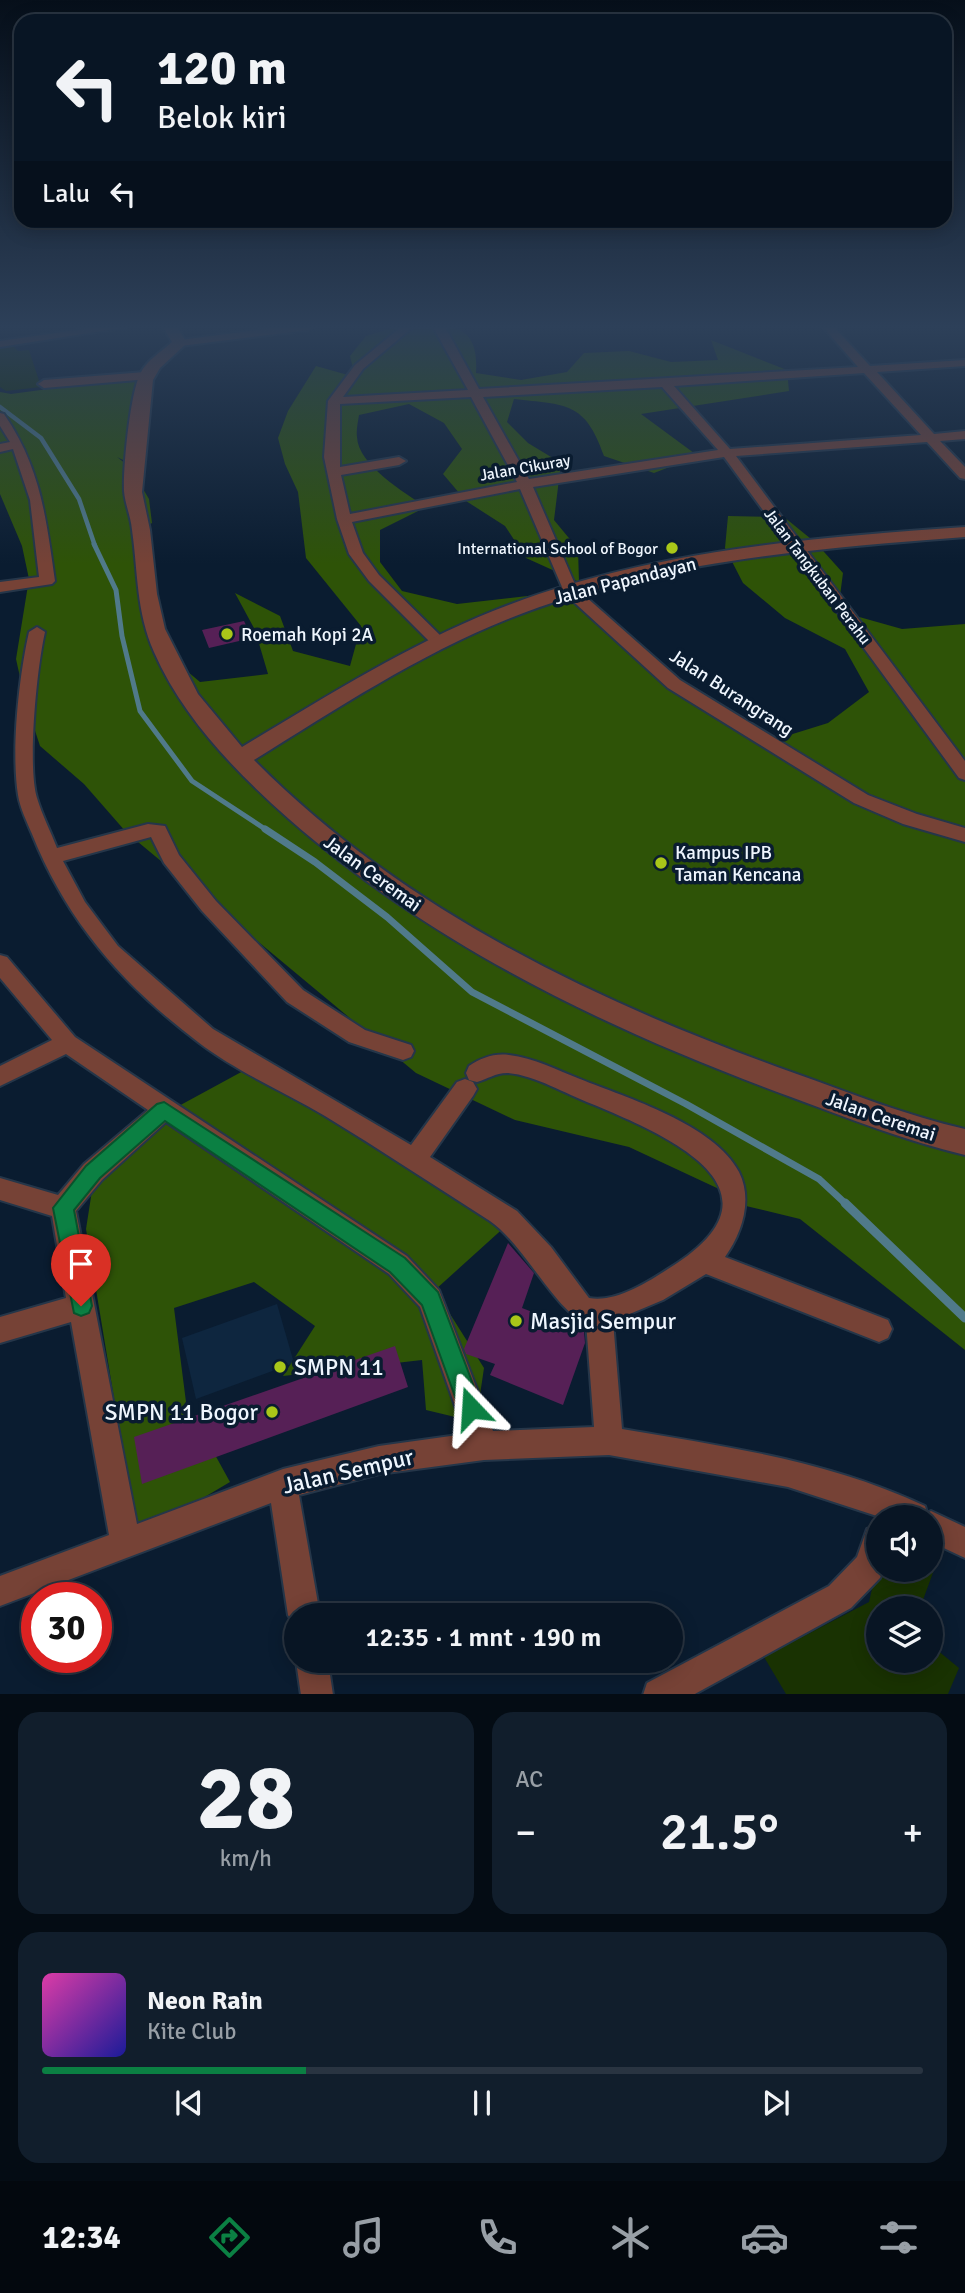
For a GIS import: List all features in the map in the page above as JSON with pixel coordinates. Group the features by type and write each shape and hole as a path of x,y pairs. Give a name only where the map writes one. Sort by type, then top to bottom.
{"street":[{"name":"Jalan Ceremai","path":"142,406 133,490 142,534 143,563 154,628 197,711 239,759 342,853 447,928 574,997 744,1070 934,1135 965,1142"},
{"path":"334,406 330,446 344,519 356,554 374,578 439,642"},
{"name":"Jalan Burangrang","path":"483,406 525,484 570,590 674,684 861,799 910,819 965,835"},
{"name":"Jalan Tangkuban Perahu","path":"685,406 727,453 965,774"},
{"path":"901,406 965,475"},
{"path":"0,417 18,444 37,500 47,581 0,587"},
{"name":"Jalan Cikuray","path":"344,519 525,484 727,453 965,435"},
{"path":"0,448 18,444"},
{"path":"334,472 399,461"},
{"name":"Jalan Papandayan","path":"239,759 439,642 570,590 712,560 797,548 965,532"},
{"path":"37,632 30,662 24,768 27,797 51,857 77,906 111,952 205,1035 251,1065 333,1109 414,1161 508,1219 532,1242 583,1308 599,1313 645,1296 704,1261 717,1248 736,1206 728,1176 713,1156 655,1122 525,1069 492,1064 471,1081 414,1161"},
{"path":"51,857 148,830 158,831 171,858 209,906 295,996 358,1036 403,1051"},
{"path":"0,963 67,1042 164,1110 398,1265 430,1299 484,1446"},
{"path":"0,1077 67,1042"},
{"path":"63,1208 93,1172 164,1110"},
{"path":"0,1189 63,1208"},
{"path":"63,1208 125,1542"},
{"path":"704,1261 879,1329"},
{"path":"0,1329 81,1306"},
{"path":"599,1313 609,1441"},
{"name":"Jalan Sempur","path":"0,1591 283,1484 379,1460 484,1446 609,1441 788,1472 876,1505"},
{"path":"283,1484 302,1603"},
{"path":"943,1532 965,1543"},
{"path":"661,1694 840,1597 866,1570"},
{"path":"314,1673 317,1694"}],"shaded area":[{"path":"277,1304 294,1363 196,1399 182,1338"}],"green space":[{"path":"0,406 140,406 131,464 117,457 130,467 149,499 152,523 136,532 137,576 162,650 200,682 268,674 255,630 235,593 280,616 293,651 350,666 361,626 306,558 298,492 285,464 278,438 291,406 400,406 359,415 357,437 365,458 374,468 426,507 380,530 380,562 402,591 457,604 570,591 622,640 767,742 828,723 869,692 845,649 785,618 743,583 725,548 728,516 784,517 816,543 843,573 838,611 902,629 965,624 965,1350 800,1219 746,1206 734,1196 629,1147 515,1120 416,1073 126,832 84,784 40,746 25,700 16,659 29,579 22,546 0,494"},
{"path":"413,406 512,406 507,422 528,443 561,463 554,520 578,549 579,582 526,558 505,526 466,501 443,474 462,449 444,423"},
{"path":"563,406 692,406 641,414 698,456 654,473 604,456 589,425 581,415"},
{"path":"256,1064 508,1224 435,1290 484,1368 476,1422 426,1410 422,1360 283,1376 315,1326 254,1282 174,1308 186,1402 230,1482 137,1537 86,1229 93,1184 164,1114"},
{"path":"874,1582 930,1582 924,1596 870,1596"},
{"path":"866,1604 866,1673 943,1673 943,1655 959,1668 948,1694 786,1694 764,1657"}],"building":[{"name":"Roemah Kopi 2A","path":"244,621 252,638 209,648 202,630"},
{"name":"Masjid Sempur","path":"508,1243 534,1273 522,1308 584,1332 585,1343 563,1405 490,1375 495,1364 466,1354 464,1349"},
{"name":"SMPN 11 Bogor","path":"395,1346 408,1387 142,1484 134,1437"}],"waterway":[{"path":"0,407 41,438 79,499 95,546"},
{"path":"94,544 116,590 122,636 140,711 192,781 268,831"},
{"path":"265,829 315,862 387,917 472,992 686,1104 819,1179 847,1205"},
{"path":"845,1203 965,1318"}],"place":[{"name":"International School of Bogor","path":"672,548"},
{"name":"Roemah Kopi 2A","path":"227,634"},
{"name":"Kampus IPB Taman Kencana","path":"661,863"},
{"name":"Masjid Sempur","path":"516,1321"},
{"name":"SMPN 11","path":"280,1367"},
{"name":"SMPN 11 Bogor","path":"272,1412"}],"route":[{"path":"81,1306 63,1208 93,1172 164,1110 398,1265 430,1299 471,1408"}]}
